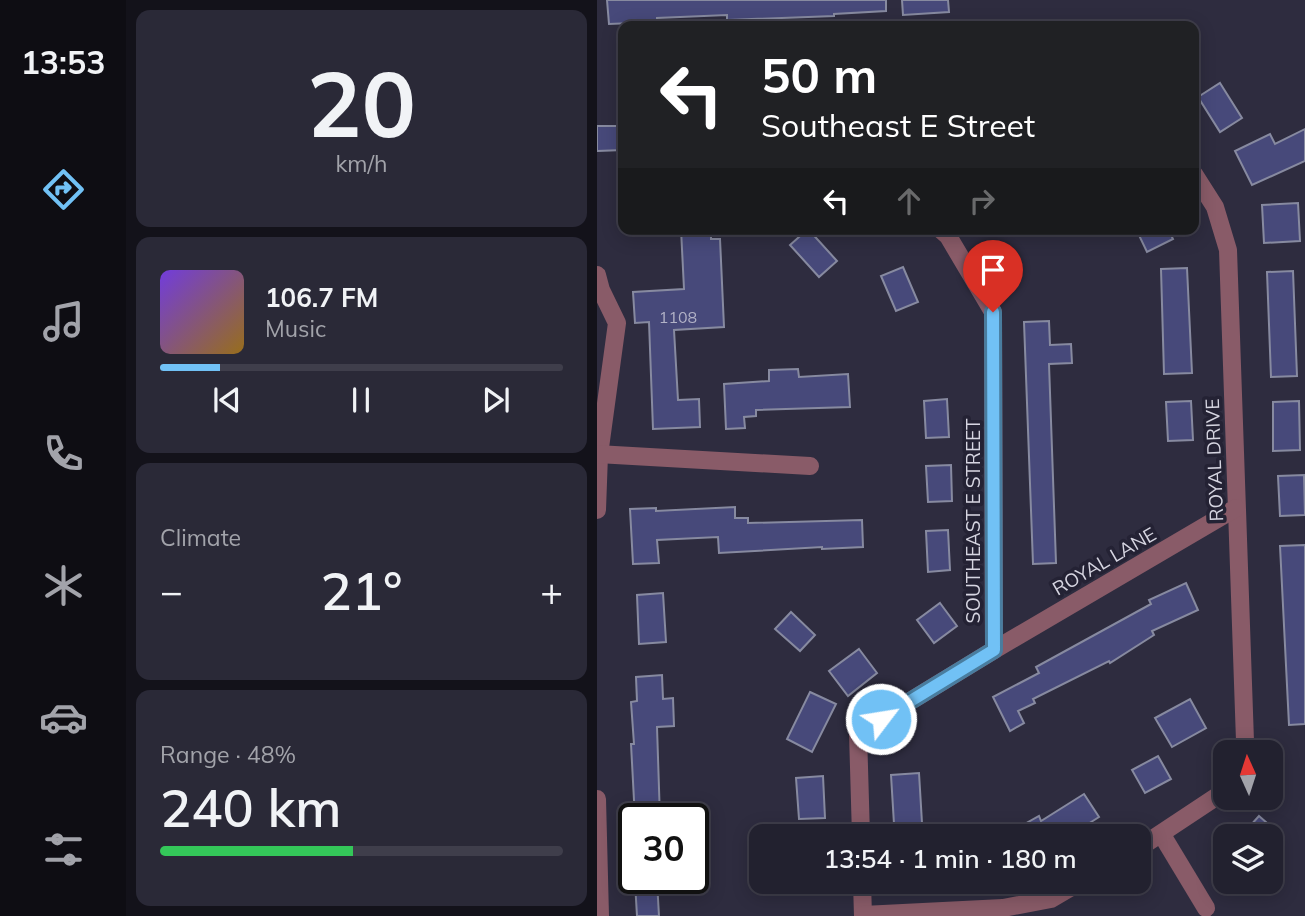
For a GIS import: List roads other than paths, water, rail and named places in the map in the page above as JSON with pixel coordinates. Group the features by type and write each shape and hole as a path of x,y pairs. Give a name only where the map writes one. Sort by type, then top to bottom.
{"street":[{"name":"ROYAL DRIVE","path":"1199,182 1215,207 1228,250 1245,740"},
{"name":"SOUTHEAST E STREET","path":"861,824 858,733 994,650 993,312 947,235"},
{"path":"597,275 617,323 598,454 597,510"},
{"path":"598,454 811,466"},
{"name":"ROYAL LANE","path":"994,650 1236,508"},
{"path":"597,799 601,916"},
{"path":"1151,841 1213,799"},
{"path":"1162,835 1206,908"},
{"path":"862,894 863,916 1003,908 1051,899 1060,894"}]}
